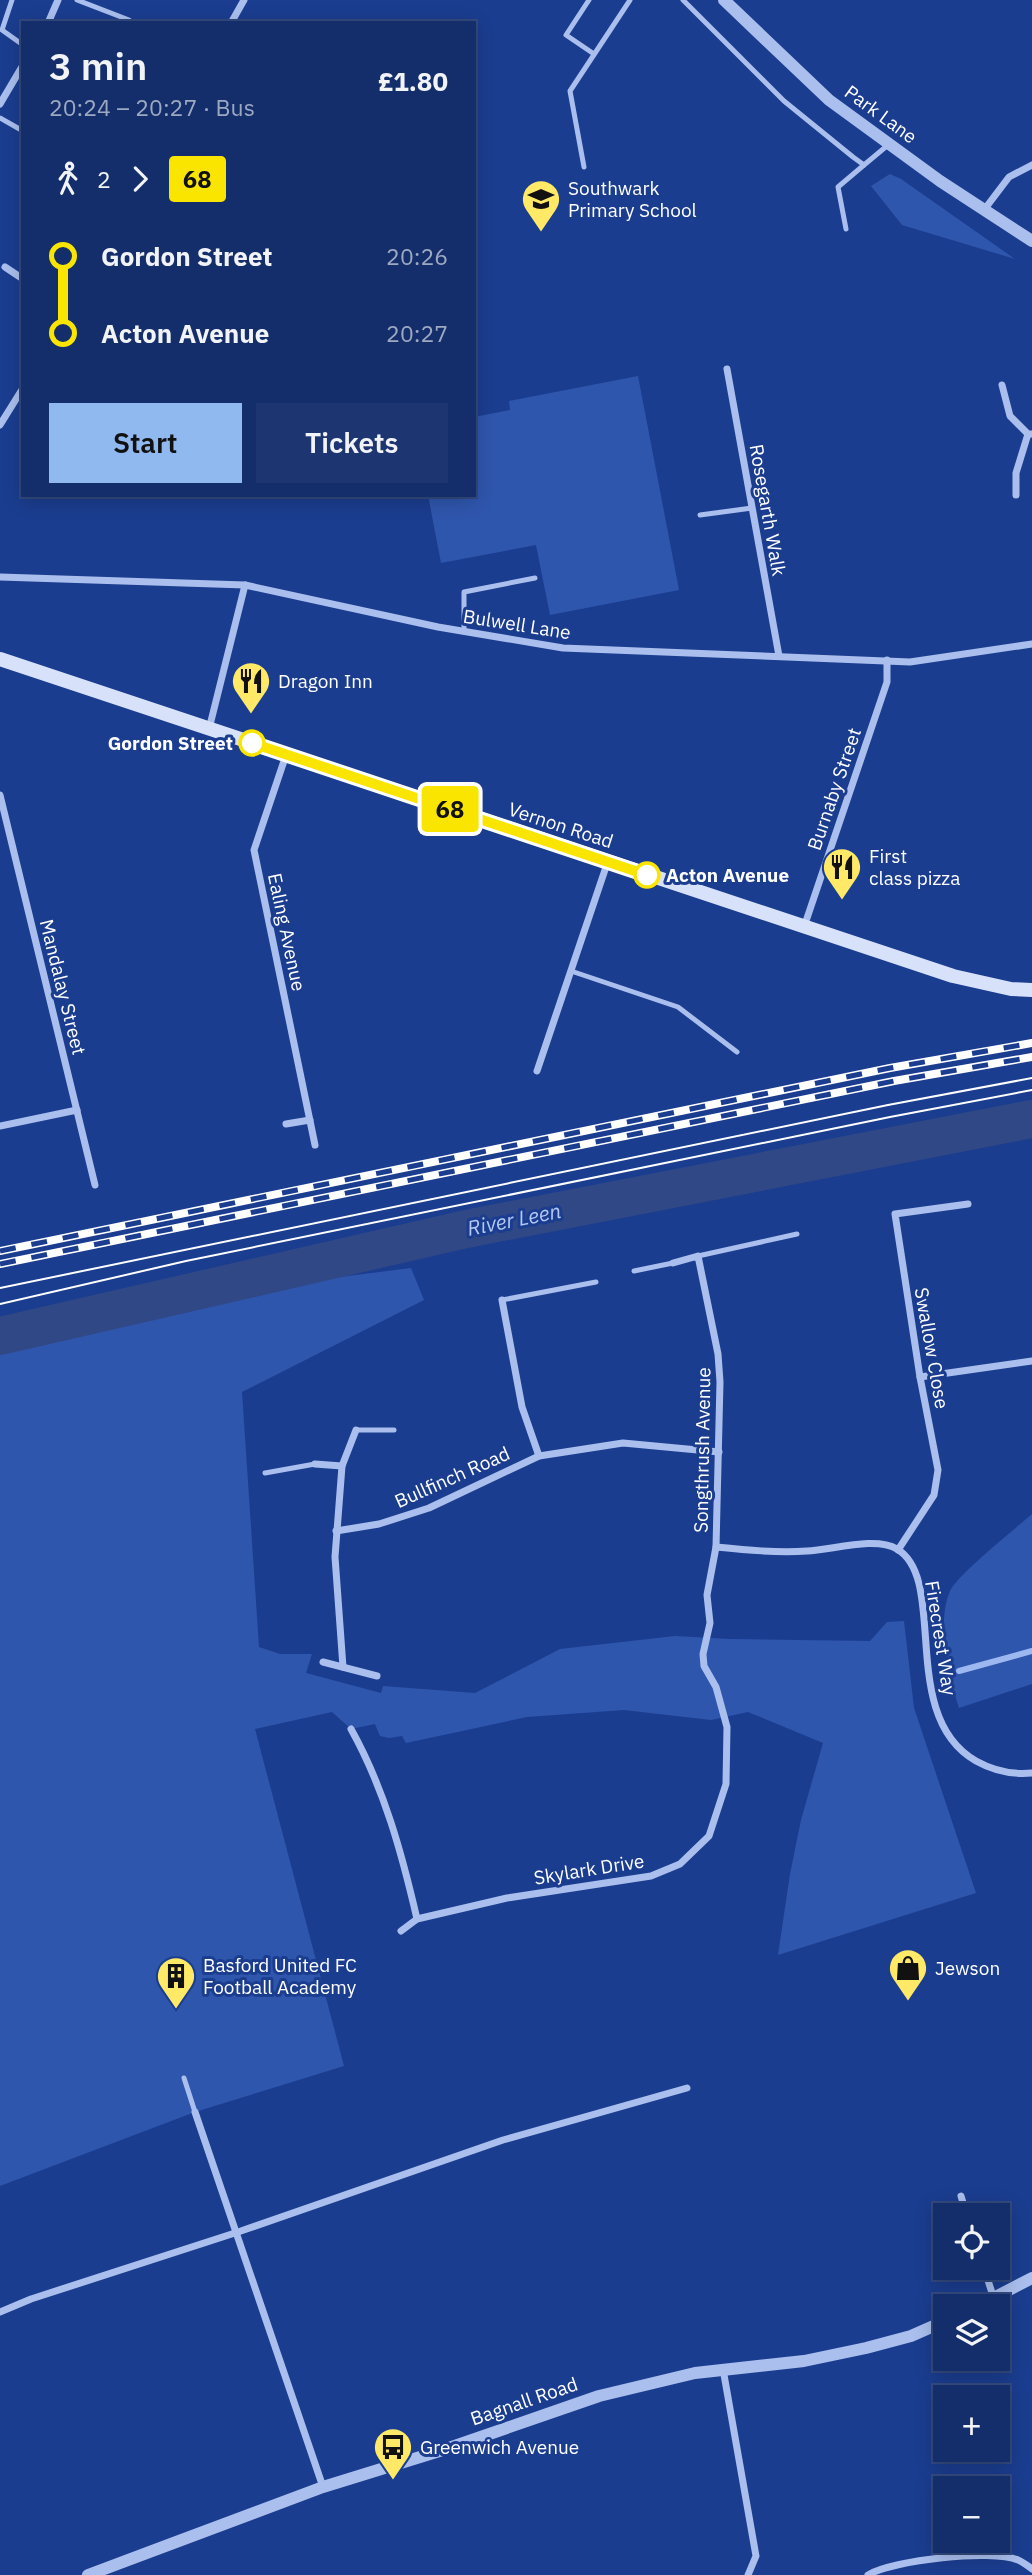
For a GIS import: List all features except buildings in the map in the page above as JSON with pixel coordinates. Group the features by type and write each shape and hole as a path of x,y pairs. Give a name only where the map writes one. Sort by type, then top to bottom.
{"main road":[{"name":"Vernon Road","path":"0,659 953,976 1011,989 1032,990"}],"street":[{"path":"49,21 58,0"},
{"path":"231,21 244,0"},
{"name":"Park Lane","path":"724,0 829,100 1032,241"},
{"path":"0,104 21,68"},
{"path":"984,210 1009,177 1032,165"},
{"path":"5,267 21,278"},
{"name":"Rosegarth Walk","path":"727,369 779,656"},
{"path":"1002,385 1010,416 1030,434 1016,473 1016,495"},
{"path":"0,425 21,391"},
{"name":"Bulwell Lane","path":"0,577 245,585 464,632 563,648 910,662 1032,644"},
{"path":"209,729 245,585"},
{"name":"Burnaby Street","path":"804,927 887,682 887,660"},
{"name":"Ealing Avenue","path":"286,755 254,850 315,1144"},
{"name":"Mandalay Street","path":"0,795 95,1185"},
{"path":"537,1071 608,861"},
{"path":"0,1126 77,1110"},
{"path":"286,1124 310,1120"},
{"name":"Swallow Close","path":"898,1550 934,1495 939,1470 920,1377 895,1214 968,1204"},
{"path":"673,1263 698,1256"},
{"name":"Songthrush Avenue","path":"698,1256 718,1354 720,1382 716,1548"},
{"name":"Bullfinch Road","path":"502,1300 522,1407 539,1456"},
{"path":"920,1377 1032,1361"},
{"path":"343,1667 335,1557 336,1531 342,1466 356,1430"},
{"name":"Bullfinch Road","path":"336,1531 379,1524 429,1508 539,1456 623,1443 719,1452"},
{"path":"315,1464 342,1466"},
{"path":"716,1548 806,1552 874,1544 887,1545 898,1550"},
{"name":"Skylark Drive","path":"401,1931 417,1919 507,1898 651,1876 680,1864 709,1836 726,1784 727,1727 716,1687 703,1661 703,1646 710,1623 707,1595 716,1548"},
{"name":"Firecrest Way","path":"898,1550 908,1559 916,1575 931,1690 946,1734 967,1756 985,1766 1002,1772 1032,1773"},
{"path":"323,1662 377,1676"},
{"path":"351,1729 369,1760 385,1806 403,1859 417,1919"},
{"path":"0,2312 31,2299 238,2232 503,2140 687,2088"},
{"path":"195,2112 323,2487"},
{"path":"961,2196 963,2203"},
{"path":"1002,2294 1032,2278"},
{"name":"Bagnall Road","path":"88,2575 323,2487 446,2449 598,2396 695,2372 804,2361 911,2336 933,2326"},
{"path":"723,2369 756,2556 748,2575"},
{"path":"868,2575 900,2564 992,2555 1018,2560 1031,2567"}],"lane":[{"path":"12,0 2,30 21,44"},
{"path":"77,0 129,20"},
{"path":"589,0 566,35 594,54"},
{"path":"584,167 569,91 630,0"},
{"path":"683,0 784,101 823,135 864,165"},
{"path":"0,118 21,130"},
{"path":"846,229 838,187 889,144"},
{"path":"700,515 752,508"},
{"path":"464,632 464,592 534,578"},
{"path":"571,971 678,1007 737,1052"},
{"path":"698,1256 797,1234"},
{"path":"634,1271 673,1263"},
{"path":"502,1300 596,1282"},
{"path":"356,1430 394,1430"},
{"path":"265,1473 315,1464"},
{"path":"184,2078 195,2112"}],"shaded area":[{"path":"890,174 1015,259 902,225 871,186"},
{"path":"638,376 679,590 550,615 536,545 441,563 428,497 476,497 476,417 510,410 509,401"},
{"path":"411,1268 424,1300 242,1392 259,1647 280,1654 312,1654 306,1673 381,1693 383,1686 475,1693 560,1649 675,1636 870,1641 887,1622 904,1621 914,1708 976,1893 778,1955 801,1820 823,1743 748,1712 711,1720 624,1710 527,1717 406,1743 402,1736 380,1736 375,1724 351,1729 332,1712 255,1729 344,2066 195,2112 0,2186 0,1333 212,1293"},
{"path":"1032,1514 1032,1684 959,1708 951,1681 944,1634 944,1618 950,1591 975,1564"}],"waterway":[{"name":"River Leen","path":"0,1336 466,1229 1032,1119"},
{"path":"959,1671 1032,1651"}],"tram line":[{"path":"0,1288 888,1105 1032,1078"},
{"path":"0,1304 186,1261 1032,1090"}],"railway":[{"path":"0,1251 890,1068 1032,1043"},
{"path":"0,1264 894,1081 1032,1057"}],"bus line":[{"name":"68","path":"252,743 647,875"}],"place":[{"name":"Southwark Primary School","path":"541,233"},
{"name":"Dragon Inn","path":"251,715"},
{"name":"Gordon Street","path":"252,743"},
{"name":"Acton Avenue","path":"647,875"},
{"name":"First class pizza","path":"842,901"},
{"name":"Jewson","path":"908,2002"},
{"name":"Basford United FC Football Academy","path":"176,2010"},
{"name":"Greenwich Avenue","path":"393,2481"}]}
